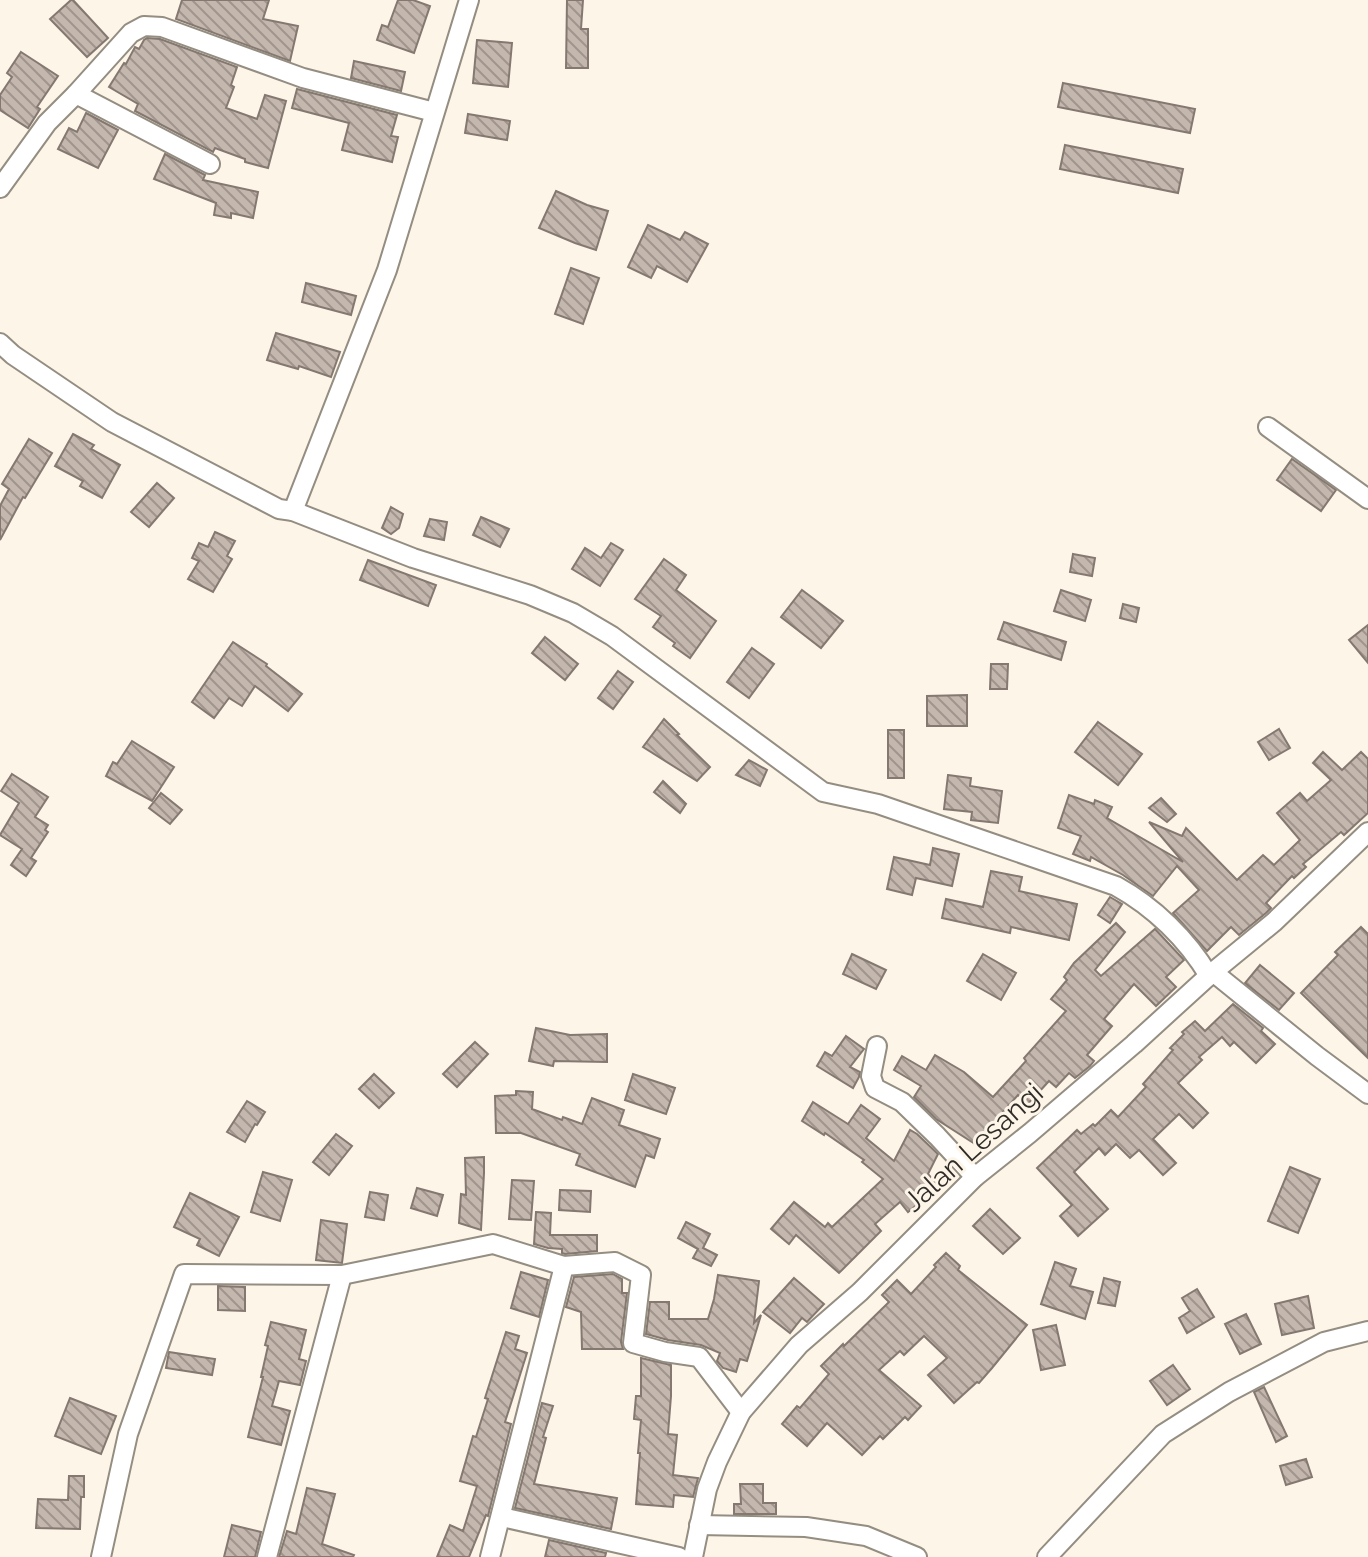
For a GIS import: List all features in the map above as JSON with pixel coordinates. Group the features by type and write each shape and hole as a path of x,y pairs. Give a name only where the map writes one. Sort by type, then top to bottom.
{"street":[{"path":"293,511 387,270 469,0"},
{"path":"0,188 47,123 131,33 144,26 162,27 303,78 434,112"},
{"path":"76,94 210,164"},
{"path":"0,343 112,422 279,509 293,511 413,558 530,595 573,613 612,636 823,792 878,804 1116,886 1154,911 1211,974 1368,1094"},
{"path":"1268,427 1368,499"},
{"name":"Jalan Lesangi","path":"693,1557 707,1489 741,1412 799,1345 860,1292 975,1177 1364,845"},
{"path":"877,1046 871,1076 875,1088 902,1102 975,1177"},
{"path":"101,1557 128,1434 184,1274 342,1275 493,1244 564,1266 615,1262 641,1275 633,1343 699,1357 741,1412"},
{"path":"490,1557 564,1266"},
{"path":"267,1557 342,1275"},
{"path":"1047,1557 1163,1434 1229,1392 1324,1342 1368,1331"},
{"path":"502,1517 679,1557"},
{"path":"699,1525 806,1527 866,1536 917,1557"}],"building":[{"path":"71,0 108,38 87,57 50,19"},
{"path":"182,0 269,0 263,19 298,26 290,61 176,19"},
{"path":"398,0 413,0 430,6 414,53 377,40 382,25 388,27"},
{"path":"567,0 583,0 581,29 588,29 588,68 566,68"},
{"path":"147,38 160,39 237,67 226,108 257,119 265,95 286,101 268,168 245,162 245,159 215,148 213,152 135,111 138,104 109,87 135,47 139,49"},
{"path":"477,40 512,43 508,87 473,83"},
{"path":"21,52 58,76 37,107 40,109 28,128 0,110 0,95 12,77 7,73"},
{"path":"354,61 405,72 401,91 351,78"},
{"path":"1063,83 1195,109 1190,133 1058,107"},
{"path":"297,89 397,115 391,136 398,137 392,162 342,150 349,123 292,108"},
{"path":"86,113 118,130 98,168 58,149 69,128 77,132"},
{"path":"468,114 510,121 507,140 465,133"},
{"path":"1065,145 1183,169 1178,193 1060,169"},
{"path":"165,154 205,175 203,180 258,192 253,218 231,213 231,218 214,215 216,203 154,179"},
{"path":"556,191 608,211 596,250 539,228"},
{"path":"648,225 680,240 685,232 708,244 687,282 657,266 651,278 628,267"},
{"path":"571,268 599,278 583,324 555,314"},
{"path":"306,283 356,296 351,315 302,302"},
{"path":"276,333 340,352 331,377 299,366 298,369 267,360"},
{"path":"73,434 94,445 91,449 120,465 102,498 80,486 83,481 55,466"},
{"path":"29,439 52,453 0,540 0,506 9,489 2,484"},
{"path":"1292,459 1336,490 1321,511 1277,480"},
{"path":"157,483 174,498 149,527 131,512"},
{"path":"391,507 403,514 399,528 391,534 382,528"},
{"path":"481,517 509,529 500,547 473,535"},
{"path":"430,519 447,522 444,540 424,536"},
{"path":"215,532 235,541 227,556 232,559 213,592 188,579 199,561 192,558 199,543 208,547"},
{"path":"611,543 623,550 600,586 572,569 585,548 601,558"},
{"path":"1073,554 1095,558 1092,576 1070,572"},
{"path":"664,559 686,575 676,590 716,621 690,658 653,627 661,616 635,599"},
{"path":"368,560 436,585 428,606 360,580"},
{"path":"802,590 843,621 821,648 781,617"},
{"path":"1061,590 1091,600 1085,621 1054,611"},
{"path":"1123,604 1139,608 1136,622 1120,618"},
{"path":"1004,622 1066,642 1061,660 998,639"},
{"path":"1368,625 1368,663 1349,640"},
{"path":"545,637 578,664 565,680 532,653"},
{"path":"233,642 267,664 302,694 288,711 255,686 242,706 229,698 214,718 192,702"},
{"path":"752,648 774,664 749,698 727,682"},
{"path":"991,664 1008,664 1007,689 990,689"},
{"path":"618,671 633,682 613,709 598,698"},
{"path":"967,695 967,726 927,726 927,696"},
{"path":"664,719 710,767 697,781 643,747"},
{"path":"1098,722 1142,754 1118,785 1075,752"},
{"path":"1279,729 1290,748 1269,760 1258,742"},
{"path":"888,730 904,730 904,778 888,778"},
{"path":"132,741 174,767 152,801 106,776 113,762 117,764"},
{"path":"1323,752 1342,770 1361,752 1368,759 1368,813 1344,835 1341,832 1303,864 1306,867 1294,878 1292,876 1266,903 1271,908 1266,913 1239,935 1231,927 1207,951 1173,913 1199,890 1177,866 1153,896 1091,857 1090,861 1073,854 1081,836 1058,828 1069,795 1094,804 1095,800 1112,807 1107,818 1183,862 1149,822 1182,836 1186,828 1237,880 1263,855 1274,865 1300,840 1277,813 1300,793 1307,801 1331,780 1313,763"},
{"path":"749,760 767,770 760,786 736,775"},
{"path":"12,774 48,797 35,817 48,825 45,830 48,832 31,858 36,861 26,876 11,865 22,849 0,835 19,803 1,791"},
{"path":"948,775 971,778 970,786 1002,791 998,823 971,820 972,812 944,809"},
{"path":"663,781 686,804 680,813 654,792"},
{"path":"161,793 182,810 170,824 149,808"},
{"path":"1161,798 1176,814 1167,822 1149,808"},
{"path":"933,848 959,854 952,886 916,878 912,895 887,889 894,857 930,865"},
{"path":"991,871 1022,877 1019,891 1077,904 1069,940 1011,927 1010,933 942,918 946,899 983,907"},
{"path":"1110,897 1122,904 1110,923 1098,915"},
{"path":"1116,923 1125,932 1095,970 1101,976 1155,929 1184,960 1166,977 1176,987 1156,1006 1134,984 1104,1019 1112,1026 1087,1055 1094,1061 1090,1066 1075,1078 1069,1073 1056,1087 1049,1081 1028,1104 1018,1095 975,1144 936,1119 914,1097 921,1086 894,1070 902,1056 926,1070 935,1055 964,1072 993,1097 1066,1011 1051,999 1067,980 1064,977 1074,963"},
{"path":"1361,927 1368,934 1368,1058 1301,993 1338,955 1335,952"},
{"path":"852,954 886,970 876,989 843,974"},
{"path":"983,954 1016,973 1001,1000 967,981"},
{"path":"1260,965 1294,993 1279,1010 1245,983"},
{"path":"1233,1004 1263,1028 1261,1031 1275,1044 1256,1063 1234,1042 1230,1046 1222,1037 1199,1057 1202,1060 1178,1083 1208,1113 1193,1128 1179,1114 1153,1139 1176,1163 1163,1175 1139,1150 1130,1158 1116,1144 1105,1155 1099,1148 1074,1172 1108,1209 1078,1236 1060,1216 1072,1205 1037,1168 1077,1130 1081,1134 1093,1124 1095,1126 1111,1110 1118,1117 1146,1087 1143,1084 1173,1050 1170,1048 1184,1034 1182,1032 1195,1021 1205,1031"},
{"path":"536,1028 570,1035 607,1034 607,1062 554,1061 553,1066 529,1061"},
{"path":"846,1036 864,1049 850,1067 860,1072 853,1088 817,1066 825,1052 832,1056"},
{"path":"475,1042 488,1054 457,1087 443,1074"},
{"path":"374,1074 394,1093 379,1108 359,1089"},
{"path":"633,1074 675,1088 666,1114 625,1100"},
{"path":"516,1091 533,1092 532,1109 582,1124 592,1098 624,1110 619,1125 660,1139 654,1158 646,1155 635,1187 576,1165 580,1154 521,1133 496,1133 495,1096 516,1095"},
{"path":"247,1101 265,1112 245,1142 227,1132"},
{"path":"813,1102 848,1124 861,1105 880,1119 866,1138 894,1161 910,1130 938,1154 928,1174 939,1187 908,1212 900,1202 875,1224 881,1231 839,1273 796,1235 789,1244 771,1229 794,1202 825,1227 828,1223 832,1227 883,1179 862,1162 864,1160 802,1121"},
{"path":"336,1134 352,1146 329,1175 313,1162"},
{"path":"484,1157 481,1230 459,1223 461,1194 466,1195 465,1158"},
{"path":"1290,1167 1320,1179 1298,1233 1268,1221"},
{"path":"263,1172 292,1180 280,1221 251,1212"},
{"path":"512,1180 534,1181 531,1220 509,1219"},
{"path":"417,1188 443,1195 437,1216 411,1208"},
{"path":"560,1190 591,1191 590,1212 559,1210"},
{"path":"370,1192 388,1195 384,1220 365,1217"},
{"path":"190,1193 239,1217 219,1256 197,1245 200,1239 174,1227"},
{"path":"990,1209 1020,1238 1003,1254 973,1226"},
{"path":"536,1212 551,1213 550,1235 597,1235 597,1251 565,1254 562,1249 534,1244"},
{"path":"321,1220 347,1224 342,1263 316,1260"},
{"path":"686,1222 710,1234 703,1248 717,1255 711,1266 693,1258 698,1249 678,1238"},
{"path":"946,1253 960,1266 958,1270 1027,1325 979,1383 954,1403 928,1375 947,1358 924,1336 904,1355 900,1351 879,1370 921,1406 908,1420 905,1417 883,1439 880,1436 862,1455 827,1423 807,1446 782,1424 829,1374 821,1366 889,1302 882,1295 897,1280 911,1294"},
{"path":"1055,1262 1076,1269 1070,1286 1093,1292 1085,1319 1041,1304"},
{"path":"521,1272 548,1280 539,1317 511,1308"},
{"path":"613,1274 622,1279 622,1293 627,1293 621,1342 623,1349 582,1349 581,1312 566,1307 574,1277"},
{"path":"718,1275 759,1281 754,1323 761,1315 747,1361 740,1359 736,1372 723,1368 717,1361 720,1353 701,1345 646,1334 650,1302 669,1302 669,1319 708,1319"},
{"path":"794,1278 824,1304 807,1322 802,1318 790,1333 763,1312"},
{"path":"1104,1278 1120,1282 1115,1306 1098,1303"},
{"path":"218,1286 245,1287 245,1311 218,1310"},
{"path":"1197,1289 1214,1317 1187,1333 1179,1318 1190,1311 1182,1298"},
{"path":"1308,1296 1314,1328 1282,1335 1275,1304"},
{"path":"1246,1314 1261,1344 1240,1354 1225,1324"},
{"path":"271,1322 306,1330 299,1359 306,1361 300,1385 279,1381 272,1406 290,1411 281,1445 248,1437 263,1377 268,1346 265,1345"},
{"path":"1056,1325 1065,1365 1041,1370 1033,1330"},
{"path":"506,1332 519,1336 515,1349 527,1353 505,1422 511,1424 488,1516 469,1557 437,1557 450,1525 463,1531 477,1486 460,1481 488,1399 485,1398"},
{"path":"169,1352 215,1359 212,1375 166,1368"},
{"path":"641,1358 671,1365 668,1434 677,1435 673,1475 698,1478 693,1497 674,1495 673,1507 636,1504 641,1420 634,1419 636,1396 641,1396"},
{"path":"1173,1365 1190,1389 1167,1405 1150,1381"},
{"path":"1264,1387 1287,1436 1276,1442 1254,1392"},
{"path":"70,1398 116,1416 101,1454 55,1436"},
{"path":"542,1403 553,1406 534,1484 617,1498 611,1529 515,1508"},
{"path":"1306,1459 1312,1477 1286,1485 1280,1466"},
{"path":"69,1476 84,1476 80,1529 36,1528 38,1499 68,1500"},
{"path":"740,1484 763,1484 763,1503 776,1503 776,1514 734,1514 734,1504 741,1504"},
{"path":"307,1488 335,1494 322,1544 353,1557 279,1557 287,1531 296,1534"},
{"path":"232,1525 261,1532 255,1557 224,1557"},
{"path":"549,1540 606,1553 605,1557 545,1557"}]}
